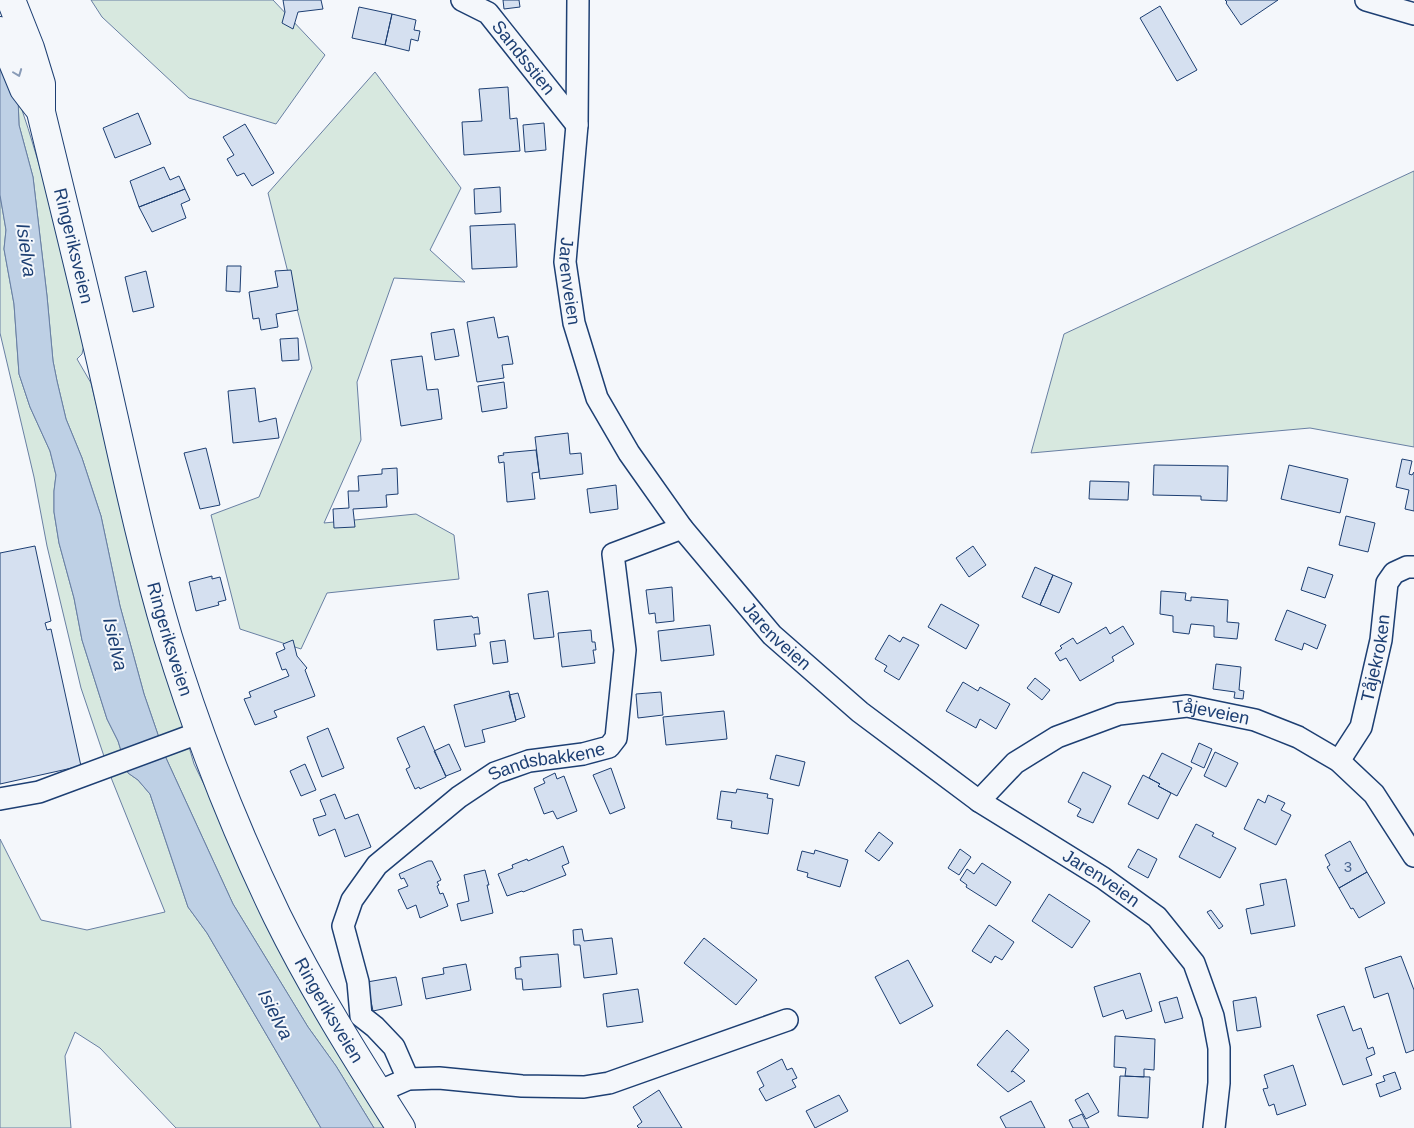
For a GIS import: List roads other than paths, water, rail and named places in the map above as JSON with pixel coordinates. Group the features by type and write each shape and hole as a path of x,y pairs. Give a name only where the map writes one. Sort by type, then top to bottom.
{"main road":[{"name":"Ringeriksveien","path":"11,0 30,48 41,84 41,112 123,460 168,637 201,732 236,823 278,917 324,1001 401,1128"},
{"name":"Ringeriksveien","path":"0,31 24,89 41,112"}],"street":[{"name":"Sandsstien","path":"462,0 488,13 576,124"},
{"name":"Jarenveien","path":"578,0 576,124 565,262 574,322 597,398 629,453 682,528 772,635 860,712 979,801 1102,878 1157,917 1194,963 1213,1016 1219,1048 1214,1128"},
{"path":"1366,0 1414,14"},
{"name":"Sandsbakkene","path":"408,1079 394,1047 375,1027 361,1016 358,982 344,926 352,900 377,865 459,797 495,773 529,761 583,754 609,747 616,738 625,650 613,554 682,528"},
{"name":"Tåjekroken","path":"1339,760 1360,727 1381,640 1387,583 1394,573 1407,567 1414,567"},
{"name":"Tåjeveien","path":"979,801 1015,763 1057,737 1119,714 1187,706 1255,720 1298,737 1339,760 1374,794 1414,856"},
{"path":"0,799 39,792 201,732"},
{"path":"378,1092 408,1079 439,1078 522,1086 584,1087 609,1083 787,1020"}],"water":[{"name":"Isielva","path":"0,55 18,98 19,125 33,177 53,361 57,381 66,419 82,458 101,516 120,606 144,694 166,758 233,904 308,1027 336,1066 374,1128 321,1128 207,933 188,907 150,794 138,780 128,773 118,741 107,719 82,640 74,598 59,543 54,512 56,475 50,451 30,407 19,374 14,304 4,249 6,230 0,195"}]}
